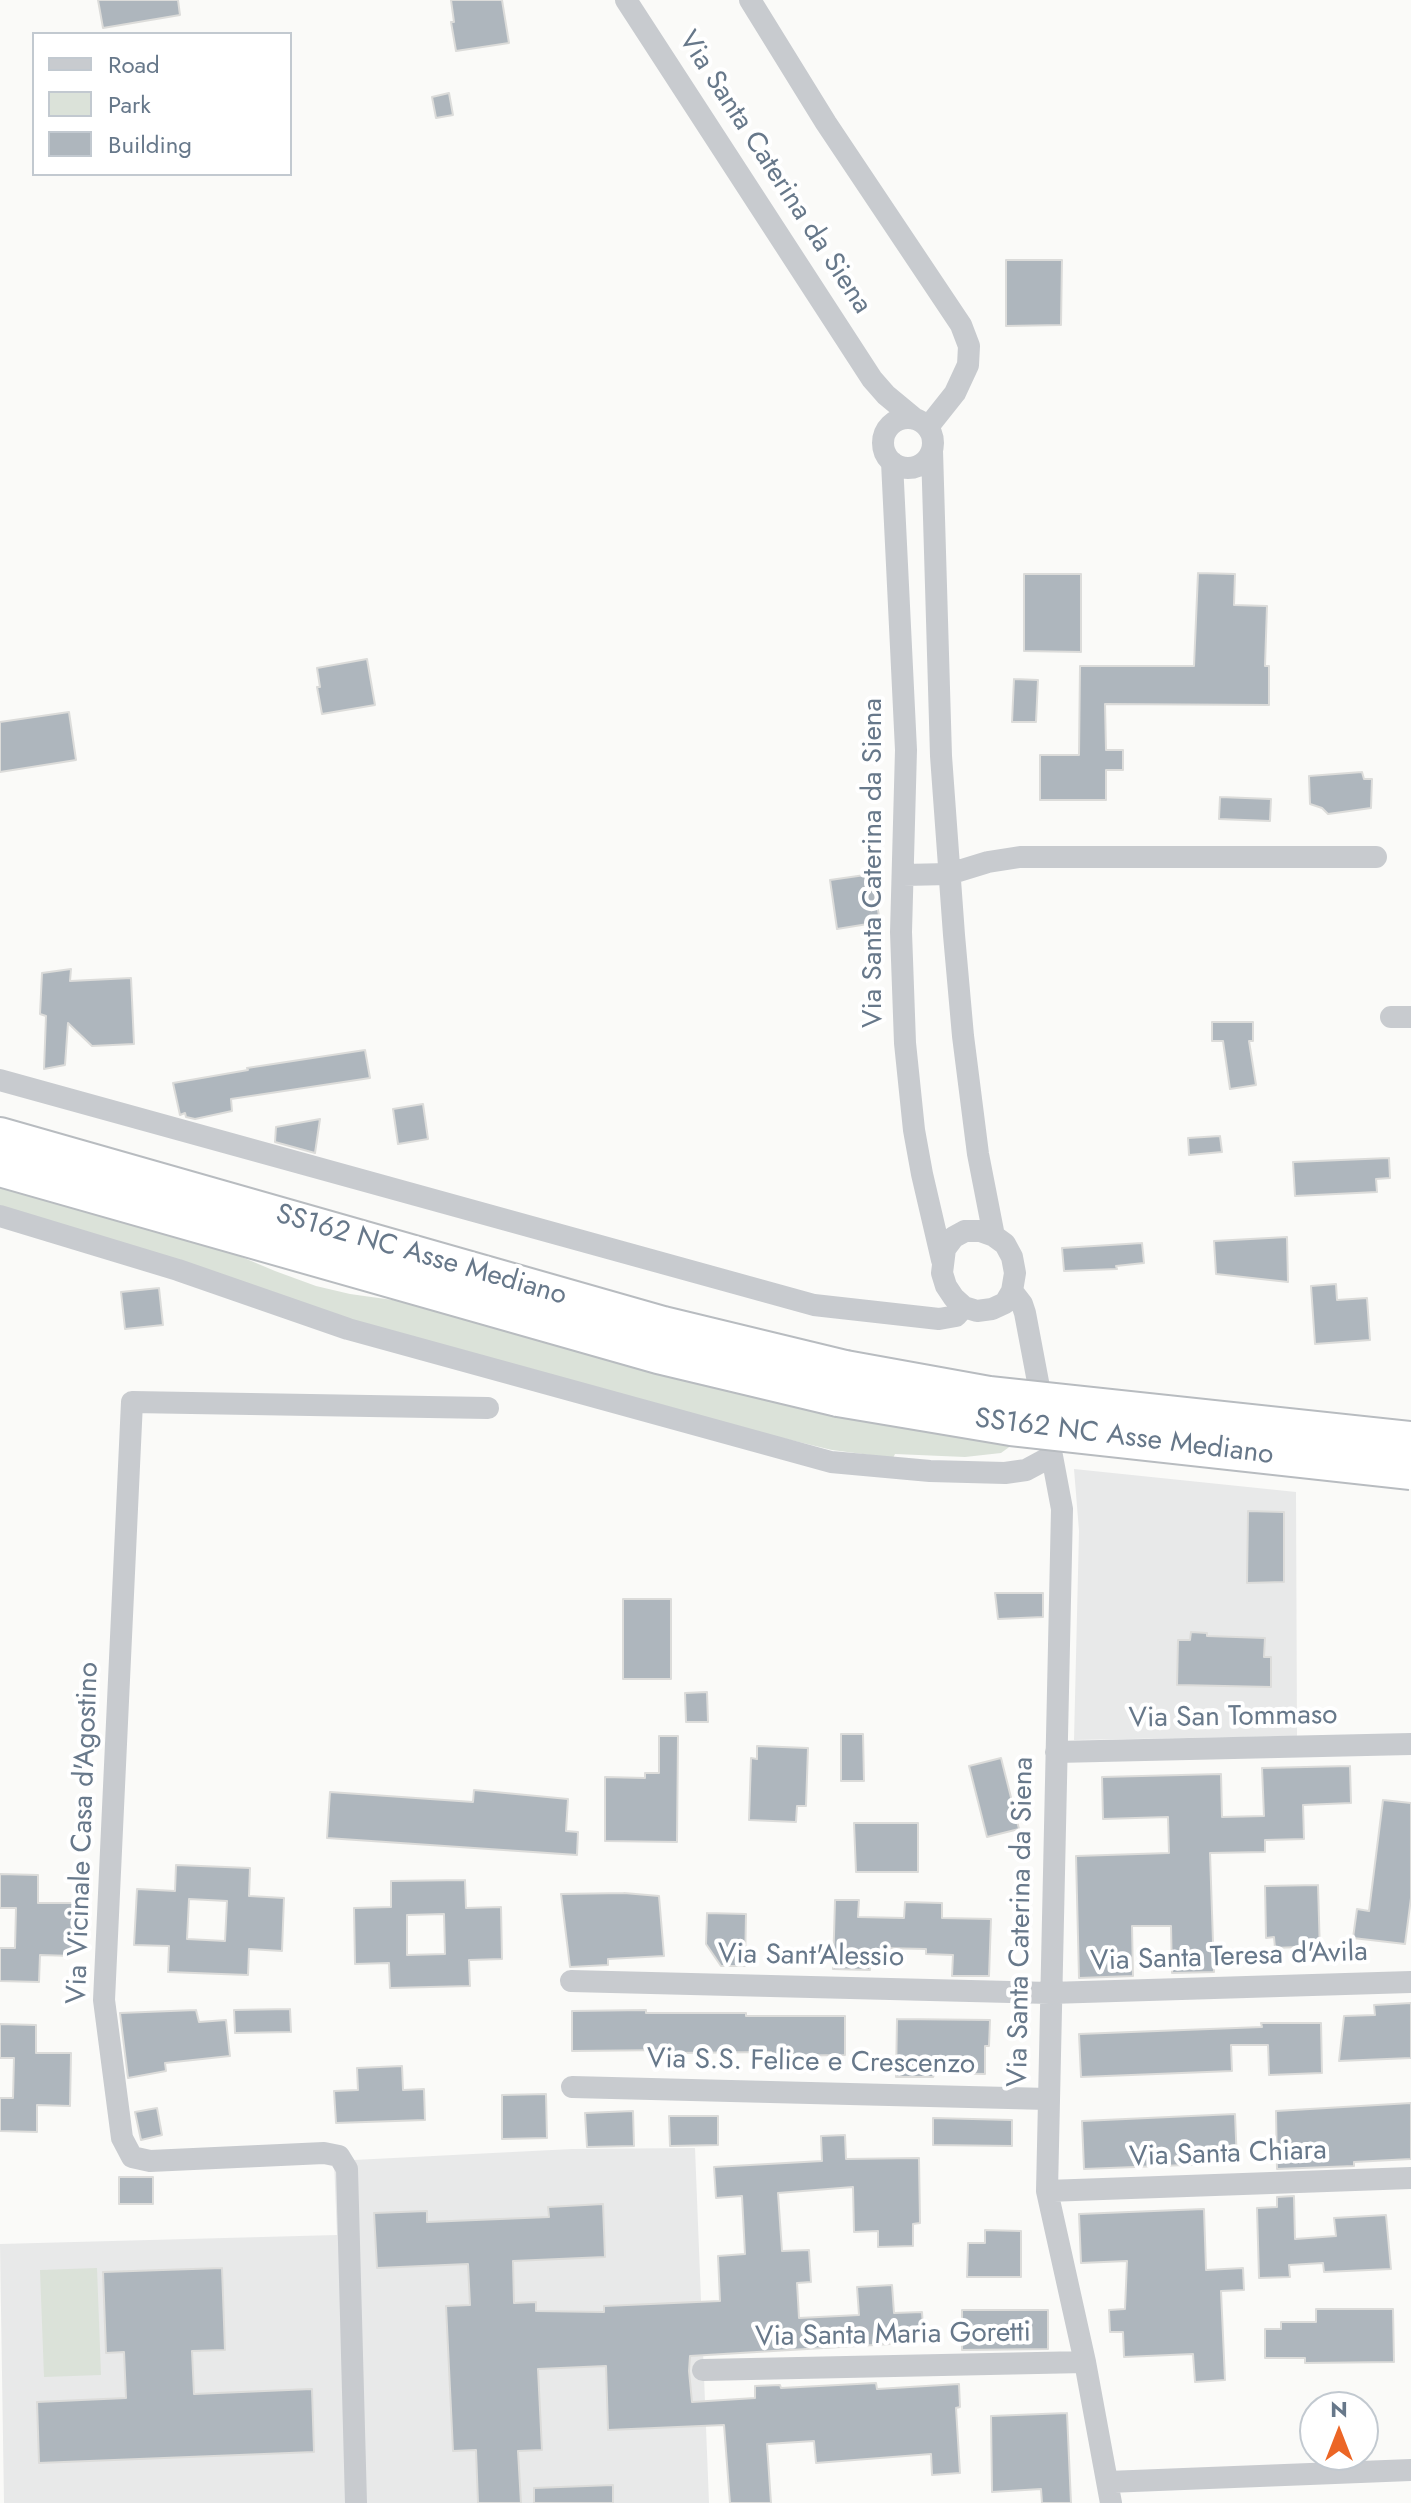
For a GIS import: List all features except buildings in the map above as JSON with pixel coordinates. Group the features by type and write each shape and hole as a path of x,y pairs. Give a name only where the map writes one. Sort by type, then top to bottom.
{"highway":[{"name":"SS162 NC Asse Mediano","path":"0,1136 663,1325 841,1383 1011,1427 1411,1471"},
{"path":"0,1168 658,1355 841,1383 989,1395 1411,1440"}],"street":[{"name":"Via Santa Caterina da Siena","path":"626,0 872,379"},
{"path":"750,0 826,123 961,325 969,346 968,365 955,393 921,423 899,420 886,431"},
{"path":"872,379 886,395 921,423 934,442 941,756 949,874 965,1050 978,1154 994,1236"},
{"path":"872,379 886,431 884,447 892,462 899,466 916,467 932,450"},
{"name":"Via Santa Caterina da Siena","path":"892,462 906,750 903,998 909,1086 922,1174 942,1260"},
{"path":"897,558 935,555"},
{"path":"903,875 949,874 988,862 1020,857 1376,857"},
{"path":"0,1080 814,1305 939,1319 956,1316 964,1307"},
{"path":"0,1216 178,1270 348,1329 831,1462 930,1471 1005,1473 1026,1470 1052,1456"},
{"path":"965,1231 980,1231 994,1236 1005,1244 1012,1257 1015,1273 1012,1291 1005,1303 992,1309 977,1311 964,1307 946,1286 942,1273 945,1249 954,1237 965,1231"},
{"name":"Via Santa Caterina da Siena","path":"1012,1291 1025,1313 1062,1509 1047,2191 1085,2362 1109,2492"},
{"path":"992,1309 1021,1326 1030,1339"},
{"name":"Via Vicinale Casa d'Agostino","path":"356,2503 347,2169 339,2156 324,2153 150,2161 132,2157 122,2138 104,2000 132,1402 488,1408"},
{"name":"Via San Tommaso","path":"1056,1752 1411,1744"},
{"name":"Via Sant'Alessio","path":"571,1981 1050,1993"},
{"name":"Via Santa Teresa d'Avila","path":"1050,1993 1411,1982"},
{"name":"Via S.S. Felice e Crescenzo","path":"572,2087 1048,2099"},
{"name":"Via Santa Chiara","path":"1047,2191 1411,2178"},
{"name":"Via Santa Maria Goretti","path":"703,2370 1085,2362"},
{"path":"1109,2492 1411,2470"}],"shaded area":[{"path":"1074,1469 1296,1492 1297,1736 1074,1740 1079,1531"},
{"path":"695,2148 709,2503 4,2503 0,2244 337,2235 334,2161 572,2149"}],"green space":[{"path":"0,1183 218,1247 316,1286 400,1301 602,1359 787,1405 882,1425 1012,1445 1001,1453 965,1457 895,1454 893,1458 832,1450 720,1423 359,1323 0,1209"},
{"path":"97,2268 101,2375 44,2377 40,2270"}]}
